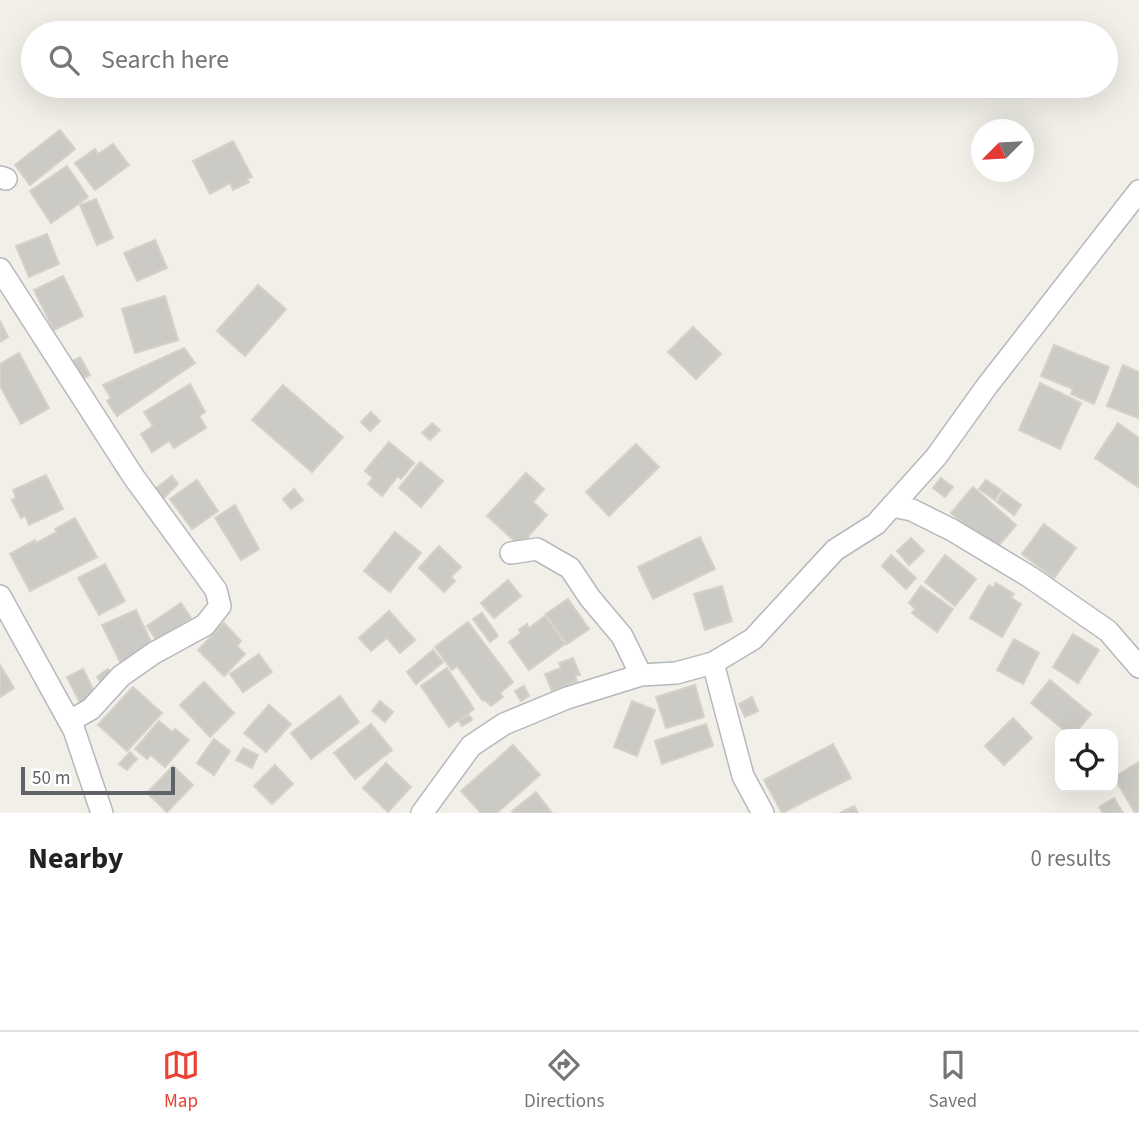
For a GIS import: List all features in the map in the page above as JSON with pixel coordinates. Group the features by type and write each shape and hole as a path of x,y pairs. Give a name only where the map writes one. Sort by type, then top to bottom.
{"street":[{"path":"422,813 471,746 504,724 567,698 640,675 676,673 713,663 752,639 835,550 876,524 936,457 1139,191"},
{"path":"0,269 133,476 216,590 220,606 205,625 154,653 121,677 91,709 69,721"},
{"path":"892,506 912,510 952,530 1030,577 1108,631 1139,667"},
{"path":"511,553 537,549 570,568 590,598 622,636 640,675"},
{"path":"0,596 69,721 102,813"},
{"path":"713,663 743,776 762,813"}],"building":[{"path":"60,130 75,149 30,185 15,165"},
{"path":"233,141 252,177 247,179 249,182 233,190 230,183 210,194 193,161"},
{"path":"113,144 129,165 95,190 75,163 95,149 98,154"},
{"path":"67,166 88,197 51,223 30,191"},
{"path":"96,199 113,238 97,245 80,205"},
{"path":"47,234 59,264 29,277 16,246"},
{"path":"155,240 167,268 137,281 124,253"},
{"path":"63,276 83,316 54,330 34,290"},
{"path":"258,285 286,309 245,356 217,331"},
{"path":"165,296 178,340 135,353 122,309"},
{"path":"0,321 8,337 0,342"},
{"path":"693,327 721,354 696,379 668,352"},
{"path":"1054,345 1109,367 1094,404 1071,394 1073,389 1041,376"},
{"path":"184,348 195,363 117,416 107,401 111,398 103,385"},
{"path":"19,353 49,408 21,424 0,386 0,364"},
{"path":"80,357 90,375 78,381 69,363"},
{"path":"1123,365 1139,372 1138,418 1107,406"},
{"path":"1040,383 1081,403 1060,449 1019,430"},
{"path":"190,384 205,412 199,416 206,428 174,448 169,441 152,452 141,434 153,426 144,412"},
{"path":"283,385 343,437 312,472 252,420"},
{"path":"371,412 380,421 370,431 361,422"},
{"path":"432,423 440,430 430,440 422,433"},
{"path":"1118,423 1139,438 1138,487 1095,458"},
{"path":"389,442 414,463 401,479 398,476 382,496 368,484 373,478 365,471"},
{"path":"636,444 659,467 609,516 586,492"},
{"path":"420,462 443,481 421,507 399,488"},
{"path":"526,473 544,489 533,502 547,515 520,546 487,516"},
{"path":"46,475 63,509 29,525 25,515 21,518 12,500 16,498 13,490"},
{"path":"172,476 178,484 162,500 154,490"},
{"path":"941,478 953,487 945,497 933,488"},
{"path":"197,480 218,511 192,529 170,499"},
{"path":"986,480 1001,490 995,500 979,489"},
{"path":"973,487 1016,525 995,550 951,513"},
{"path":"294,489 303,500 291,509 283,499"},
{"path":"1003,492 1021,505 1014,515 997,502"},
{"path":"235,505 259,549 241,560 215,518"},
{"path":"75,518 97,557 30,591 10,554 57,532 55,529"},
{"path":"1044,524 1076,548 1054,578 1022,554"},
{"path":"395,532 421,553 390,592 364,571"},
{"path":"700,537 715,569 653,599 638,567"},
{"path":"911,538 924,551 909,565 897,551"},
{"path":"439,546 461,567 451,577 455,581 444,592 419,568"},
{"path":"891,555 916,578 906,589 882,566"},
{"path":"945,555 976,579 955,606 925,582"},
{"path":"105,564 125,601 99,615 78,578"},
{"path":"508,580 521,596 494,618 481,603"},
{"path":"996,583 1014,594 1011,598 1021,604 1002,637 970,618 989,585 993,588"},
{"path":"722,586 732,621 705,630 694,594"},
{"path":"921,586 953,609 937,632 912,613 915,609 909,603"},
{"path":"568,599 589,629 567,644 546,614"},
{"path":"181,603 191,618 157,641 147,626"},
{"path":"136,610 153,646 120,662 102,625"},
{"path":"389,611 415,640 400,653 387,638 371,651 359,638"},
{"path":"482,613 498,636 490,642 473,619"},
{"path":"545,616 565,644 529,670 509,642 521,633 519,630 527,624 529,628"},
{"path":"468,622 513,682 500,693 503,697 491,706 483,701 457,666 452,670 435,647"},
{"path":"224,623 241,641 237,646 245,654 224,676 198,650"},
{"path":"1073,634 1099,650 1078,683 1053,667"},
{"path":"1014,639 1039,653 1023,684 997,670"},
{"path":"433,650 443,662 416,684 407,672"},
{"path":"259,654 272,672 243,692 230,674"},
{"path":"573,658 580,675 575,676 577,681 552,691 545,674 561,668 559,663"},
{"path":"0,665 14,688 0,697"},
{"path":"447,668 474,709 449,727 421,686"},
{"path":"83,669 96,695 80,703 67,677"},
{"path":"108,669 114,678 104,686 97,677"},
{"path":"1050,680 1091,714 1078,729 1063,729 1031,703"},
{"path":"204,682 234,713 210,737 180,705"},
{"path":"695,685 704,717 666,728 656,697"},
{"path":"524,686 529,696 521,701 515,691"},
{"path":"133,687 162,713 127,751 98,725"},
{"path":"340,696 359,722 311,759 291,733"},
{"path":"752,697 758,711 745,717 739,704"},
{"path":"380,701 393,712 385,722 372,711"},
{"path":"632,701 655,710 637,756 614,747"},
{"path":"269,705 291,724 266,752 244,733"},
{"path":"469,715 472,720 462,726 459,721"},
{"path":"1013,718 1032,738 1004,765 985,746"},
{"path":"159,721 172,732 175,729 189,740 165,767 151,755 147,759 135,749"},
{"path":"371,724 392,750 355,779 334,753"},
{"path":"706,724 713,746 662,764 655,741"},
{"path":"214,739 230,751 214,775 197,763"},
{"path":"833,744 851,778 782,813 764,780"},
{"path":"513,745 540,775 497,813 481,813 461,791"},
{"path":"243,748 258,755 252,768 236,760"},
{"path":"130,752 137,759 127,770 119,764"},
{"path":"1139,762 1139,811 1135,813 1118,784 1118,775"},
{"path":"386,763 411,787 388,812 363,788"},
{"path":"275,765 293,784 272,804 254,786"},
{"path":"173,766 193,785 167,812 147,793"},
{"path":"536,792 552,813 512,811"},
{"path":"1114,798 1123,813 1103,813 1099,807"},
{"path":"854,806 858,813 840,813"}]}
